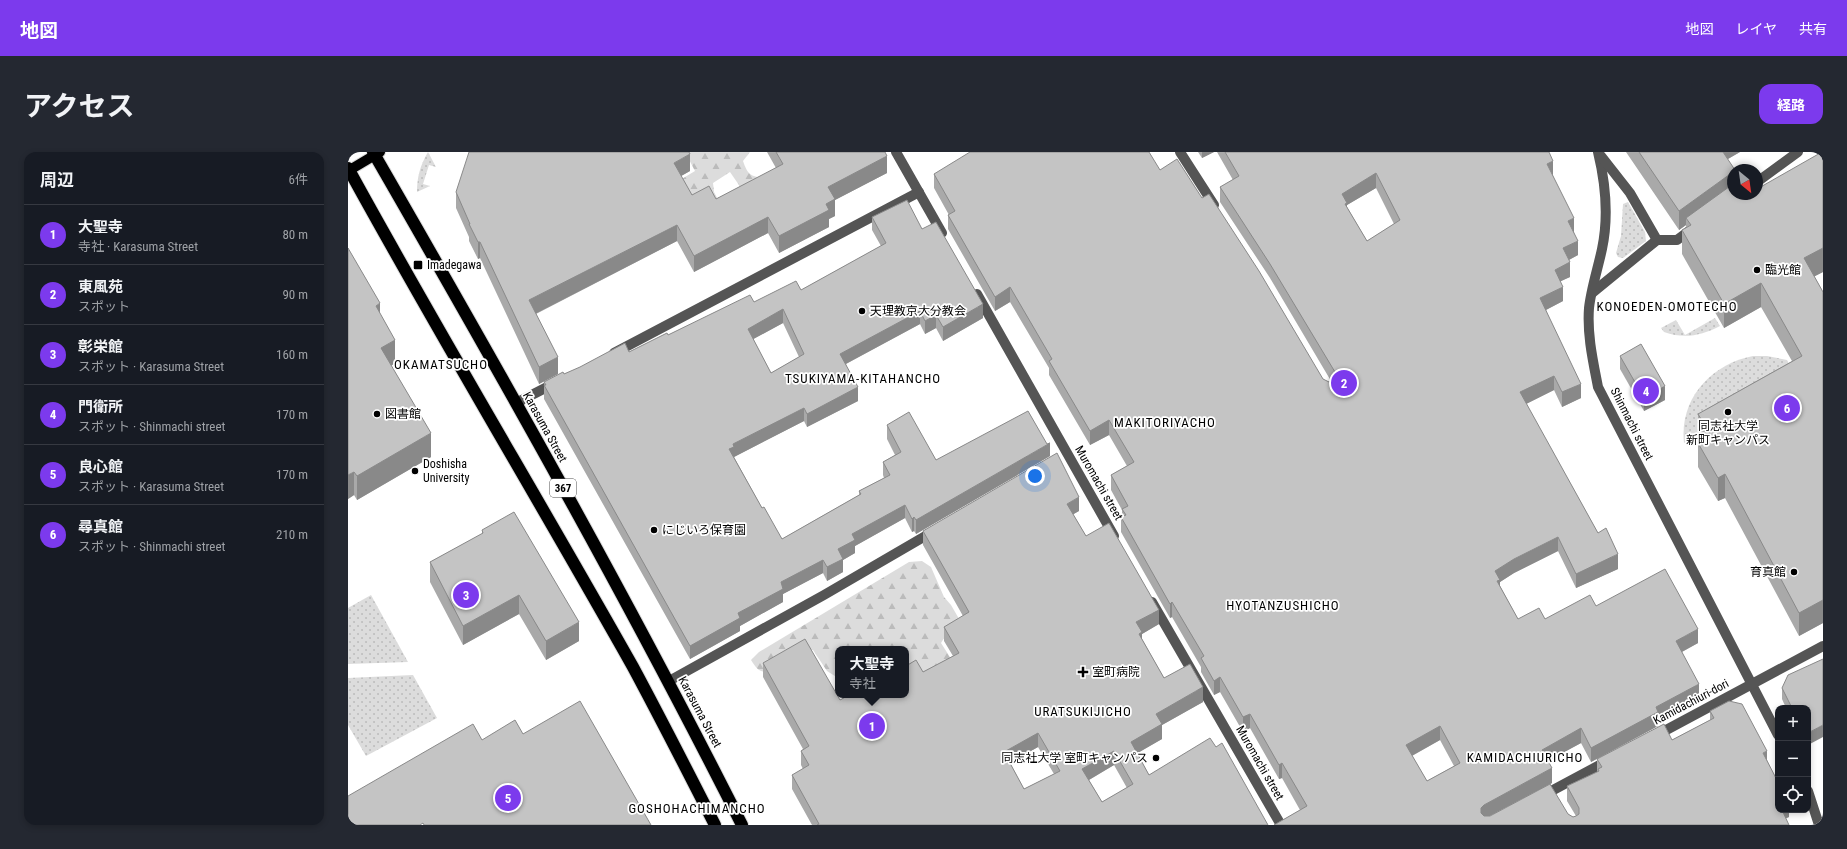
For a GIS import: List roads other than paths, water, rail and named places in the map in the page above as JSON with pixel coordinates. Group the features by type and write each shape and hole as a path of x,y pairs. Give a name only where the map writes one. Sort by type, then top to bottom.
{"highway":[{"name":"Karasuma Street","path":"376,153 516,403 669,682 742,825"},
{"name":"367","path":"348,170 633,668 715,825"}],"main road":[{"path":"348,170 376,153"}],"street":[{"path":"896,152 946,239"},
{"path":"1180,152 1222,216"},
{"name":"Shinmachi street","path":"1598,152 1630,193 1657,240"},
{"name":"Shinmachi street","path":"1598,152 1606,188 1606,207 1604,236 1589,308 1590,346 1598,387 1775,729"},
{"path":"1763,178 1798,152"},
{"path":"603,358 919,192"},
{"path":"1592,293 1657,240 1677,240 1702,222"},
{"name":"Muromachi street","path":"973,287 1064,456 1119,545"},
{"path":"516,403 561,379"},
{"path":"669,682 824,595 946,524"},
{"name":"Muromachi street","path":"1147,593 1281,825"},
{"name":"Kamidachiuri-dori","path":"1644,742 1823,646"},
{"path":"1534,800 1555,793 1616,757"},
{"path":"1811,800 1819,825"}],"place":[{"name":"Imadegawa","path":"418,265"},
{"name":"臨光館","path":"1757,270"},
{"name":"天理教京大分教会","path":"862,311"},
{"name":"東風苑","path":"1344,383"},
{"name":"門衛所","path":"1646,391"},
{"name":"尋真館","path":"1787,408"},
{"name":"同志社大学 新町キャンパス","path":"1728,412"},
{"name":"図書館","path":"377,414"},
{"name":"Doshisha University","path":"415,471"},
{"name":"にじいろ保育園","path":"654,530"},
{"name":"育真館","path":"1794,572"},
{"name":"彰栄館","path":"466,595"},
{"name":"室町病院","path":"1083,672"},
{"name":"大聖寺","path":"872,726"},
{"name":"同志社大学 室町キャンパス","path":"1156,758"},
{"name":"良心館","path":"508,798"}],"district":[{"name":"KONOEDEN-OMOTECHO","path":"1667,306"},
{"name":"OKAMATSUCHO","path":"441,364"},
{"name":"TSUKIYAMA-KITAHANCHO","path":"863,378"},
{"name":"MAKITORIYACHO","path":"1165,422"},
{"name":"HYOTANZUSHICHO","path":"1283,605"},
{"name":"URATSUKIJICHO","path":"1083,711"},
{"name":"KAMIDACHIURICHO","path":"1525,757"},
{"name":"GOSHOHACHIMANCHO","path":"697,808"}]}
